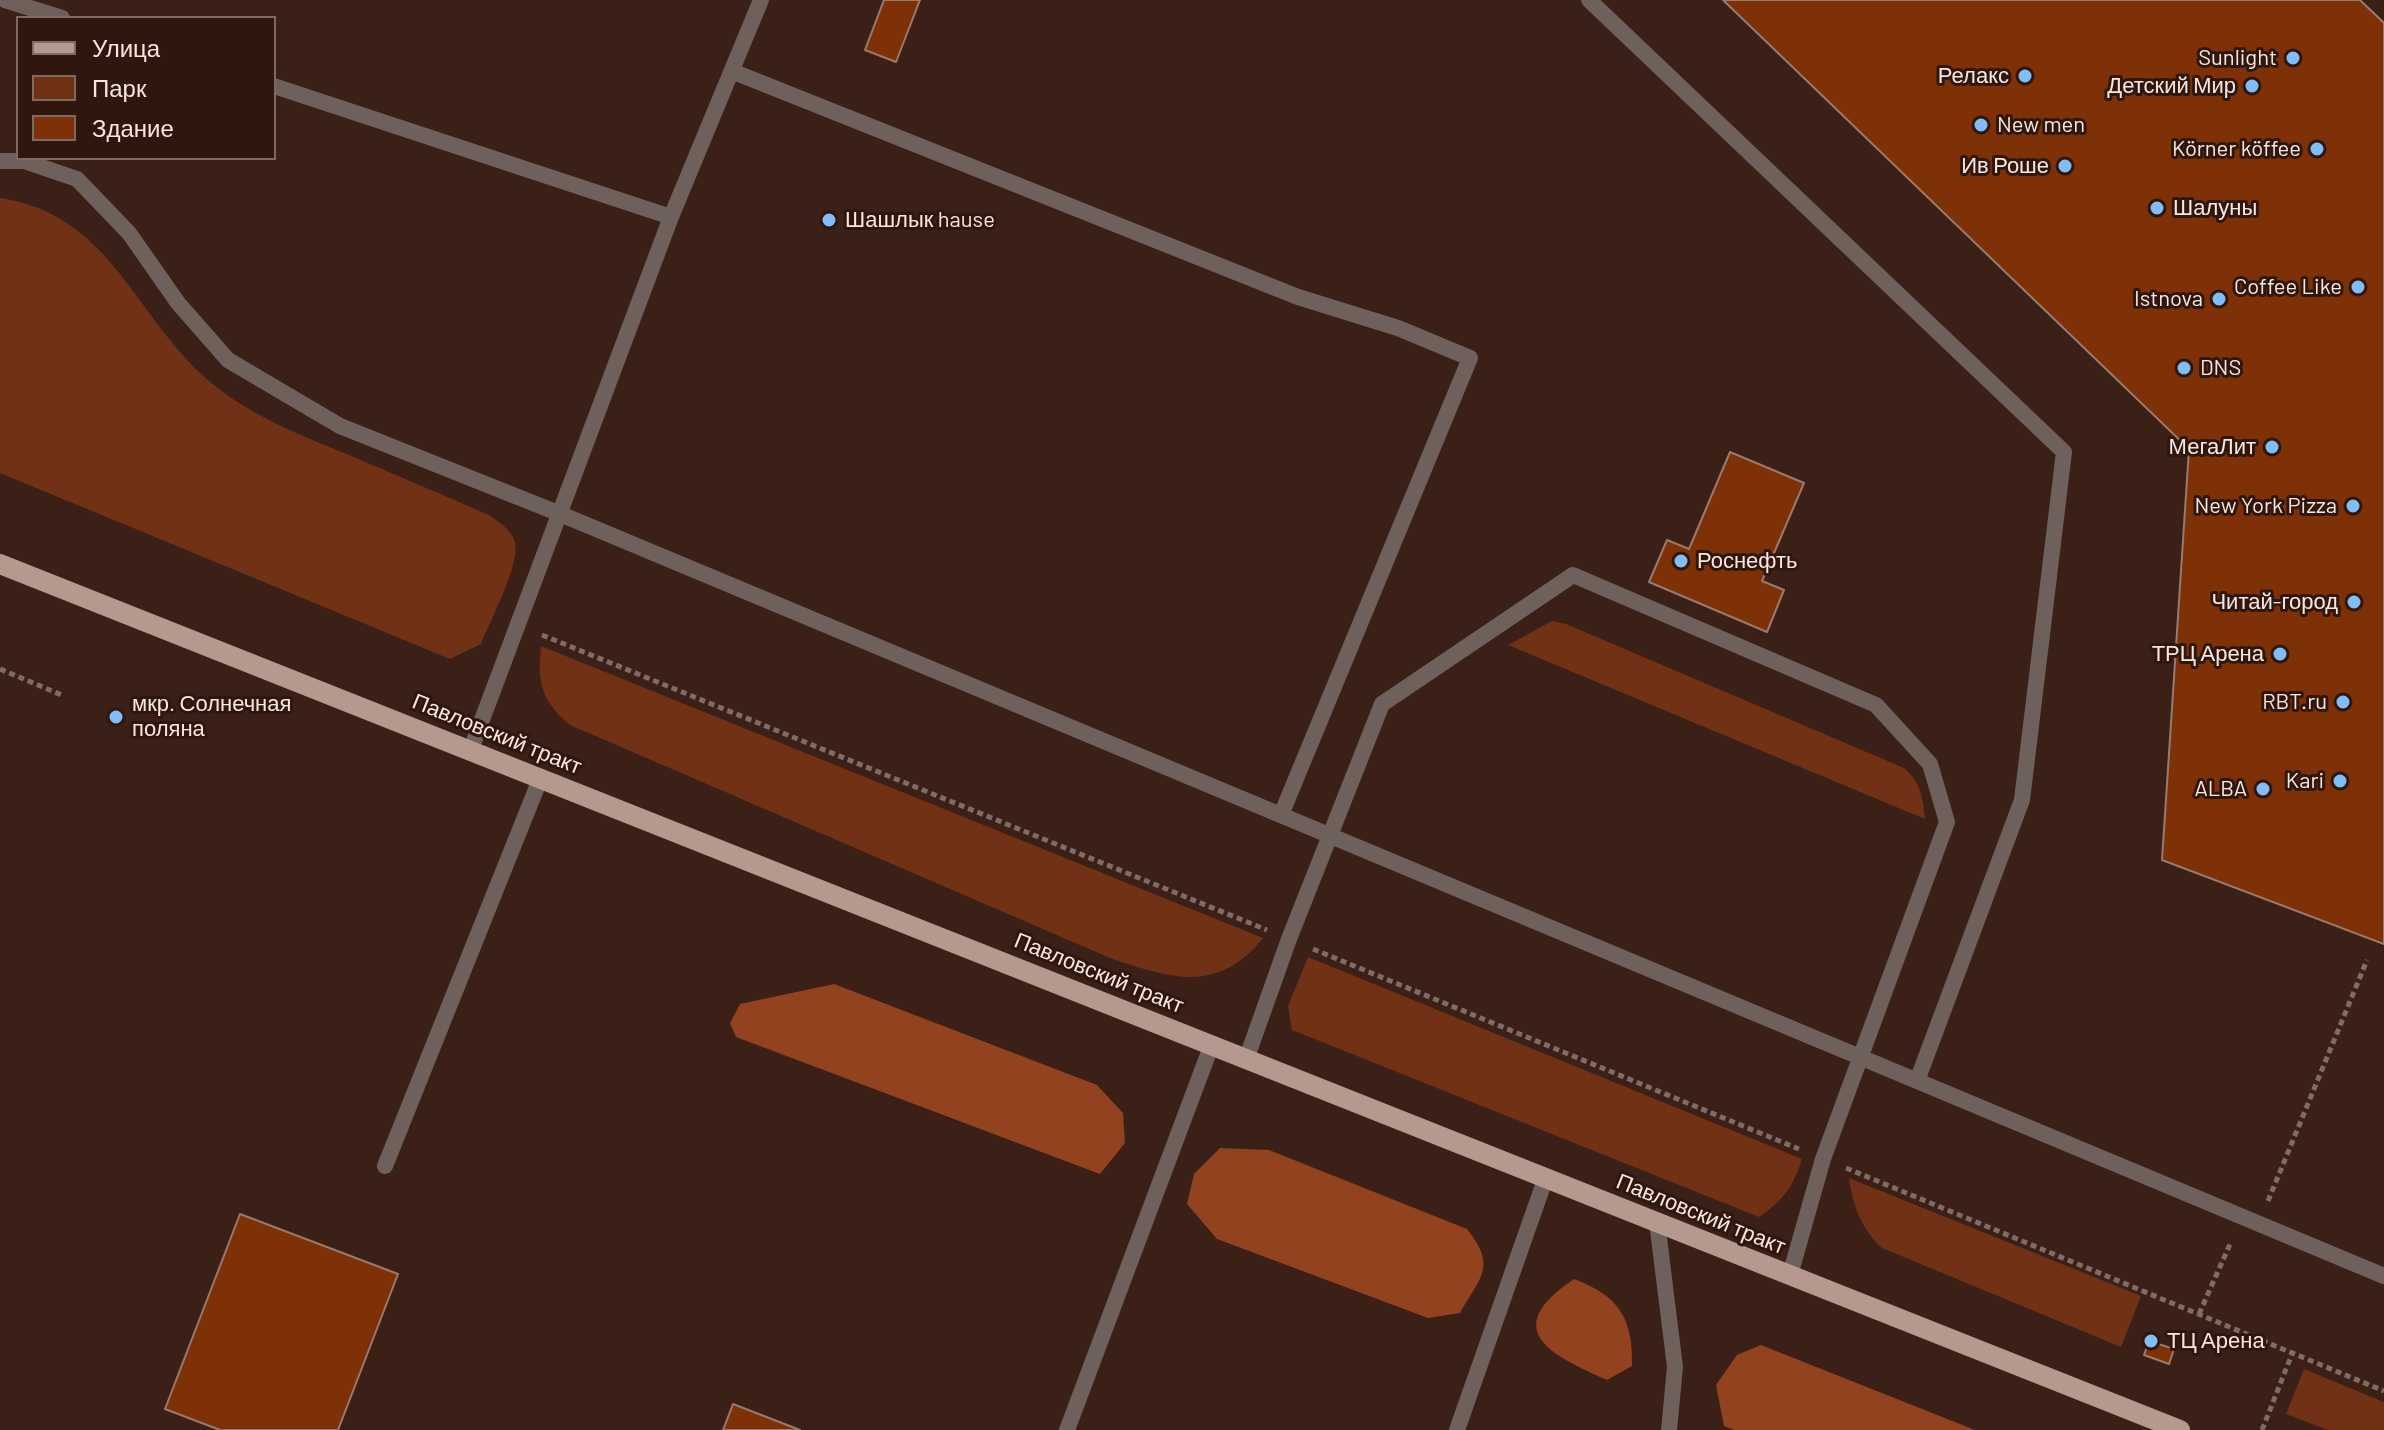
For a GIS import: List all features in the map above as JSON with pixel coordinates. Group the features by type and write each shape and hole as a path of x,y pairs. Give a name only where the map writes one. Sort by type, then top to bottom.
{"main road":[{"name":"Павловский тракт","path":"0,564 1247,1057 1790,1275 2151,1425 2180,1430"}],"lane":[{"path":"5,0 56,16"},
{"path":"471,749 671,217 734,72 761,0"},
{"path":"1589,0 2064,452 2022,800 1917,1081"},
{"path":"734,72 1298,297 1398,328 1470,358 1281,815"},
{"path":"276,87 671,217"},
{"path":"0,161 24,161 77,179 129,233 178,303 228,360 340,426 558,513 2384,1276"},
{"path":"1247,1057 1289,939 1382,704 1573,575 1876,705 1930,764 1947,822 1823,1159 1790,1275"},
{"path":"385,1166 541,777"},
{"path":"1067,1430 1212,1044"},
{"path":"1457,1430 1546,1177"},
{"path":"1657,1222 1675,1367 1669,1430"}],"path":[{"path":"516,624 2384,1391"},
{"path":"0,669 64,696"},
{"path":"2199,1314 2238,1226 2258,1224 2367,960"},
{"path":"2262,1430 2292,1354"}],"green space":[{"path":"0,198 36,207 66,223 91,242 114,266 176,347 200,373 234,400 289,430 489,515 505,527 515,542 516,552 503,593 481,644 450,659 0,473"},
{"path":"1552,621 1566,624 1904,768 1920,791 1925,819 1508,645"},
{"path":"541,646 1263,938 1246,956 1210,975 1172,975 1110,958 570,725 553,708 543,690"},
{"path":"1308,957 1802,1159 1795,1178 1781,1199 1759,1217 1292,1030 1288,1006"},
{"path":"1849,1178 2141,1296 2121,1347 1882,1248 1859,1216"},
{"path":"2304,1369 2384,1402 2384,1430 2328,1430 2286,1414"}],"shaded area":[{"path":"834,984 1097,1085 1123,1113 1125,1143 1100,1174 736,1037 730,1023 740,1004"},
{"path":"1220,1148 1269,1150 1467,1229 1482,1253 1484,1263 1479,1280 1460,1313 1428,1318 1217,1239 1187,1204 1194,1174"},
{"path":"1574,1279 1612,1301 1626,1322 1632,1366 1607,1380 1552,1351 1541,1339 1536,1327 1539,1313 1551,1297"},
{"path":"1761,1345 1975,1430 1734,1430 1724,1426 1716,1385 1737,1355"}],"building":[{"path":"884,0 920,0 896,62 865,50"},
{"name":"ТРЦ Арена","path":"1723,0 2360,0 2384,23 2384,944 2162,860 2189,449"},
{"path":"1730,452 1804,483 1762,581 1784,590 1767,632 1649,582 1667,540 1689,549"},
{"path":"240,1214 398,1274 338,1430 220,1430 165,1409"},
{"path":"2149,1341 2174,1349 2169,1364 2144,1355"},
{"path":"733,1404 800,1430 723,1430"}],"place":[{"name":"Sunlight","path":"2293,58"},
{"name":"Релакс","path":"2025,76"},
{"name":"Детский Мир","path":"2252,86"},
{"name":"New men","path":"1981,125"},
{"name":"Körner köffee","path":"2317,149"},
{"name":"Ив Роше","path":"2065,166"},
{"name":"Шалуны","path":"2157,208"},
{"name":"Шашлык hause","path":"829,220"},
{"name":"Coffee Like","path":"2358,287"},
{"name":"Istnova","path":"2219,299"},
{"name":"DNS","path":"2184,368"},
{"name":"МегаЛит","path":"2272,447"},
{"name":"New York Pizza","path":"2353,506"},
{"name":"Роснефть","path":"1681,561"},
{"name":"Читай-город","path":"2354,602"},
{"name":"ТРЦ Арена","path":"2280,654"},
{"name":"RBT.ru","path":"2343,702"},
{"name":"мкр. Солнечная поляна","path":"116,717"},
{"name":"Kari","path":"2340,781"},
{"name":"ALBA","path":"2263,789"},
{"name":"ТЦ Арена","path":"2151,1341"}]}
